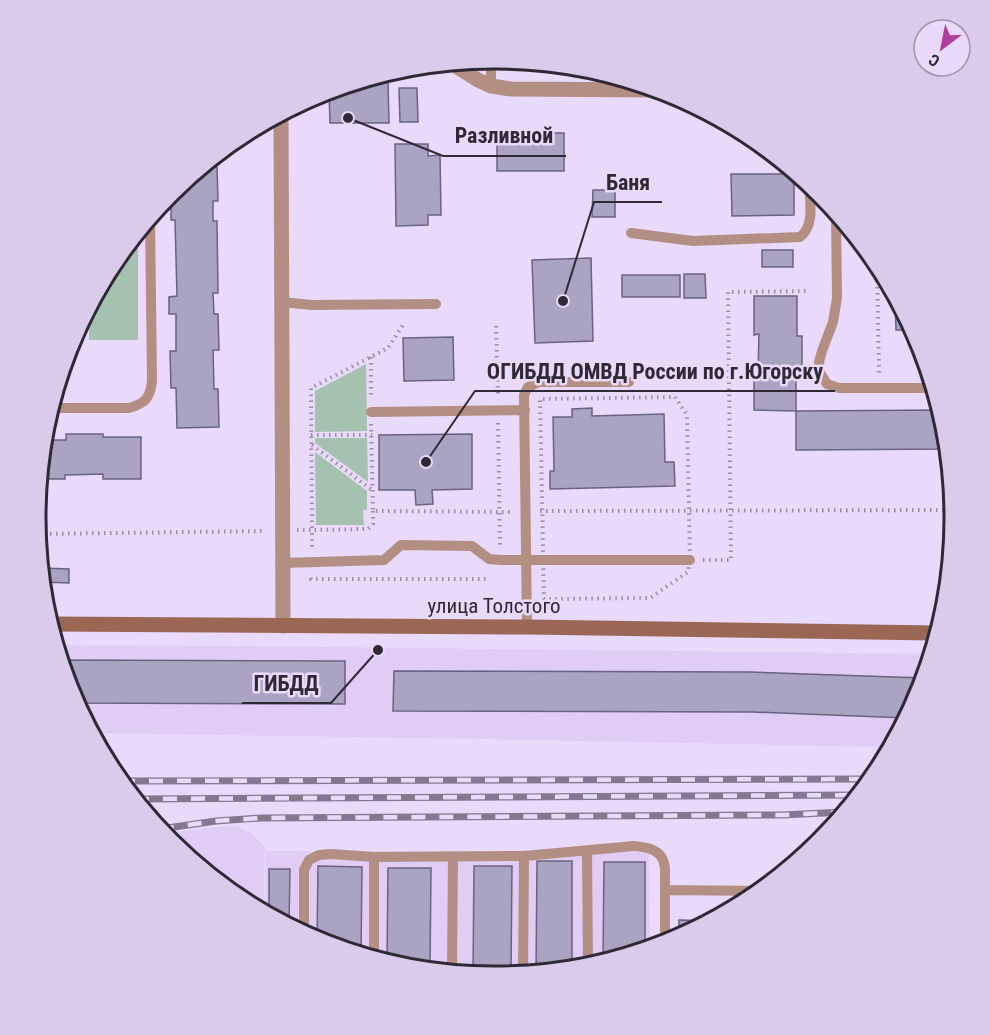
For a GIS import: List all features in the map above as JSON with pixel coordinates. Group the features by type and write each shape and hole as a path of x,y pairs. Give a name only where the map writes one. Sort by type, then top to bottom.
{"street":[{"path":"463,70 491,86 511,89 629,90"},
{"path":"281,124 283,626"},
{"name":"улица Толстого","path":"60,624 528,627 928,633"}],"lane":[{"path":"491,69 491,86"},
{"path":"631,233 693,241 800,237 806,233 810,221 810,198"},
{"path":"836,227 837,298 834,322 819,362 820,373 827,384 839,388 924,388"},
{"path":"60,408 129,408 141,405 150,395 152,381 150,231"},
{"path":"282,302 312,305 436,304"},
{"path":"528,627 525,395 528,387 539,382 629,381"},
{"path":"371,412 525,410"},
{"path":"283,563 384,560 401,545 472,546 489,559 500,560 690,560"},
{"path":"304,923 304,870 309,860 319,855 524,856 634,846 655,851 662,858 665,868 665,933"},
{"path":"587,851 588,956"},
{"path":"523,965 524,856"},
{"path":"374,857 374,949"},
{"path":"452,964 453,857"},
{"path":"665,890 743,891"}],"path":[{"path":"877,284 879,388"},
{"path":"690,560 730,560 728,292 809,291"},
{"path":"312,530 311,388 388,348 403,326"},
{"path":"496,326 500,560"},
{"path":"47,534 368,529 373,524 371,357"},
{"path":"675,397 687,415 688,511 690,560 688,572 650,598 544,599 540,399 675,397"},
{"path":"311,435 372,435"},
{"path":"311,445 372,490"},
{"path":"373,511 944,510"},
{"path":"311,579 486,579"}],"shaded area":[{"path":"65,645 922,654 897,716 880,747 102,733 81,689"},
{"path":"238,826 252,834 265,847 263,901 199,855 176,832"},
{"path":"266,851 649,852 650,938 611,951 554,962 495,966 436,962 408,957 379,951 323,932 265,902"}],"green space":[{"path":"138,245 138,340 89,340 89,328 93,319 122,268"},
{"path":"366,364 367,431 315,432 315,391"},
{"path":"315,438 367,438 368,482 315,443"},
{"path":"315,452 367,491 367,510 363,510 364,525 316,525"}],"building":[{"path":"388,82 389,123 330,123 329,101"},
{"path":"399,88 417,88 418,122 400,122"},
{"path":"497,133 564,133 564,171 497,171"},
{"path":"395,144 428,144 428,156 440,155 441,215 428,215 428,225 396,226"},
{"path":"217,167 218,201 213,201 213,221 217,221 218,293 213,293 214,314 218,314 219,350 213,350 214,389 218,389 219,427 177,428 176,388 171,388 170,351 176,351 176,314 169,314 169,297 177,296 175,220 171,220 171,208 199,180"},
{"path":"731,174 783,174 794,183 794,215 732,216"},
{"path":"593,190 615,190 615,217 592,217"},
{"path":"762,250 793,250 793,267 762,267"},
{"path":"591,258 593,341 535,343 532,260"},
{"path":"684,274 705,274 706,298 684,298"},
{"path":"622,275 680,275 680,297 622,297"},
{"path":"754,296 797,296 797,336 802,336 802,372 796,372 796,411 754,410 754,372 758,373 759,334 754,335"},
{"path":"896,316 902,330 896,330"},
{"path":"453,337 454,380 404,381 403,338"},
{"path":"592,408 592,416 664,414 665,462 674,462 675,486 550,489 550,471 554,471 553,417 572,417 572,409"},
{"path":"930,410 938,449 796,450 796,411"},
{"path":"66,434 141,437 141,479 103,479 103,474 65,475 65,479 48,479 53,440 66,440"},
{"path":"472,434 472,489 432,490 433,504 416,505 415,490 379,490 379,435"},
{"path":"49,568 69,569 69,583 51,582"},
{"path":"69,660 345,661 345,704 87,703"},
{"path":"394,671 751,672 914,678 896,718 753,712 393,711"},
{"path":"537,861 572,861 572,959 536,964"},
{"path":"604,862 645,862 645,940 603,953"},
{"path":"318,866 362,867 361,945 317,929"},
{"path":"474,866 512,866 511,965 473,965"},
{"path":"388,868 431,868 430,961 387,953"},
{"path":"269,869 290,869 289,916 269,905"},
{"path":"679,920 692,920 679,926"}],"railway":[{"path":"132,781 859,779"},
{"path":"146,799 847,795"},
{"path":"171,827 261,818 782,815 832,813"}],"place":[{"name":"Разливной","path":"348,118"},
{"name":"Баня","path":"563,301"},
{"name":"ОГИБДД ОМВД России по г.Югорску","path":"426,462"},
{"name":"ГИБДД","path":"378,650"}]}
